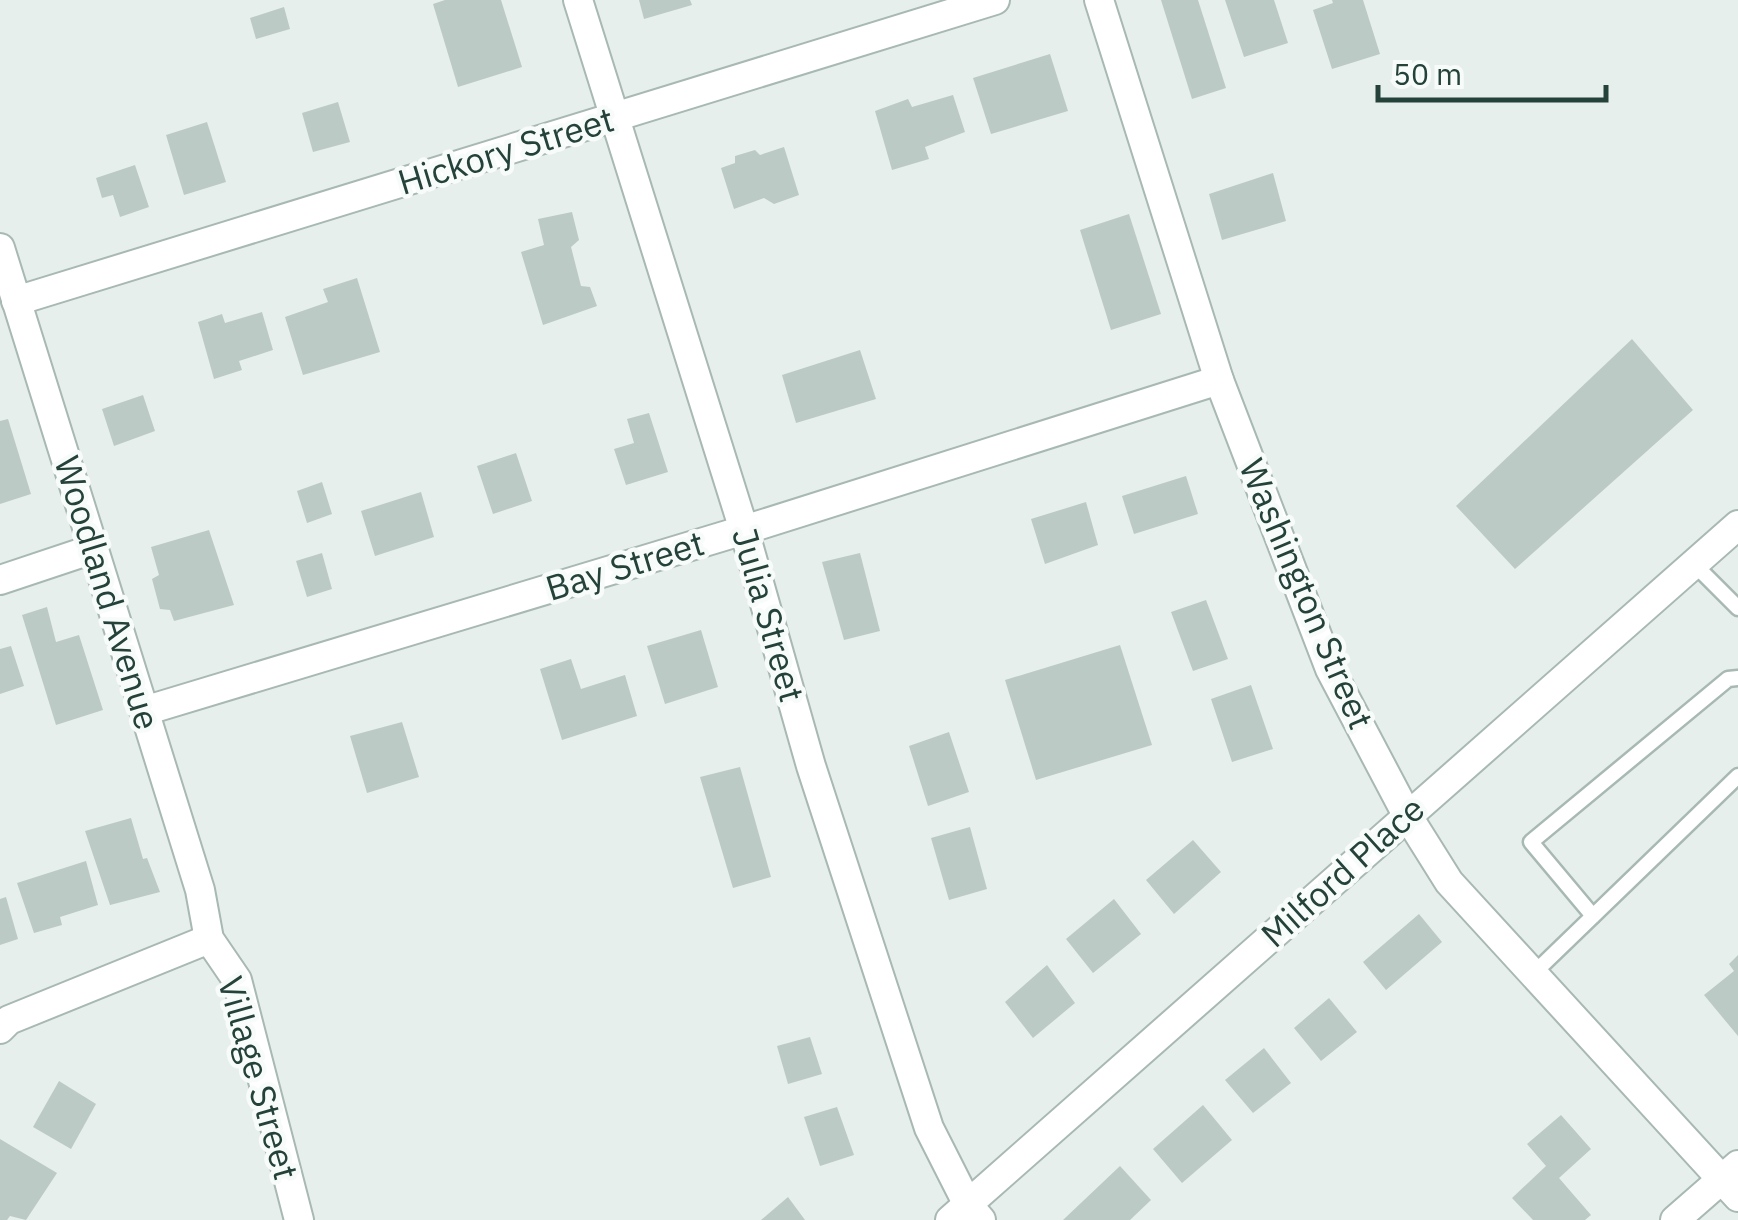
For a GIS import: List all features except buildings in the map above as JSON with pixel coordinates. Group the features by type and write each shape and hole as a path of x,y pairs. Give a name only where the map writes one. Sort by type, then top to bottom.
{"street":[{"name":"Julia Street","path":"578,0 744,530 811,766 929,1128 966,1215"},
{"name":"Hickory Street","path":"16,301 995,0"},
{"name":"Washington Street","path":"1100,0 1219,380 1330,669 1406,815 1449,882 1733,1181"},
{"name":"Woodland Avenue","path":"0,248 200,890 208,940"},
{"name":"Bay Street","path":"144,711 744,530 1219,380"},
{"name":"Milford Place","path":"966,1215 1406,815 1738,525"},
{"path":"0,580 94,549"},
{"path":"0,1029 9,1020 208,940"},
{"name":"Village Street","path":"208,940 238,980 299,1220"},
{"path":"1675,1220 1733,1181"}],"lane":[{"path":"1693,563 1738,608"},
{"path":"1594,916 1531,842 1728,679 1738,678"},
{"path":"1534,974 1738,776"}]}
